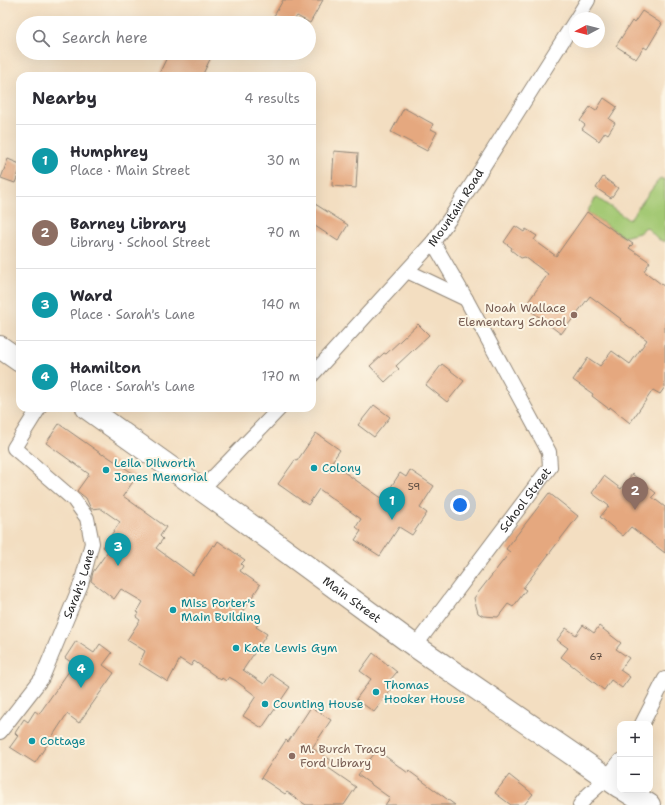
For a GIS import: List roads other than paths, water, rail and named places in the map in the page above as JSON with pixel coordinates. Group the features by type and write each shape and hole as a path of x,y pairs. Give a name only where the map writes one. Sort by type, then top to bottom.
{"highway":[{"path":"0,347 16,358"},
{"name":"Main Street","path":"92,412 415,646 613,783"},
{"path":"630,793 649,805"}],"street":[{"path":"581,12 588,0"},
{"name":"Mountain Road","path":"316,371 433,242 453,214 569,30"},
{"name":"School Street","path":"415,646 550,467 548,452 466,299 433,242"},
{"path":"407,271 466,299"},
{"name":"Sarah's Lane","path":"0,732 42,678 81,584 92,543 87,518 74,500 14,448 36,412"},
{"path":"201,490 276,412"},
{"path":"644,721 665,679"},
{"path":"580,805 588,795 613,783 617,770"},
{"path":"645,793 649,805"}],"place":[{"name":"Noah Wallace Elementary School","path":"574,315"},
{"name":"Colony","path":"314,468"},
{"name":"Leila Dilworth Jones Memorial","path":"106,470"},
{"name":"Barney Library","path":"635,510"},
{"name":"Humphrey","path":"392,520"},
{"name":"Ward","path":"118,566"},
{"name":"Miss Porter's Main Building","path":"173,610"},
{"name":"Kate Lewis Gym","path":"236,648"},
{"name":"Hamilton","path":"81,688"},
{"name":"Thomas Hooker House","path":"376,692"},
{"name":"Counting House","path":"265,704"},
{"name":"Cottage","path":"32,741"},
{"name":"M. Burch Tracy Ford Library","path":"292,756"}]}
